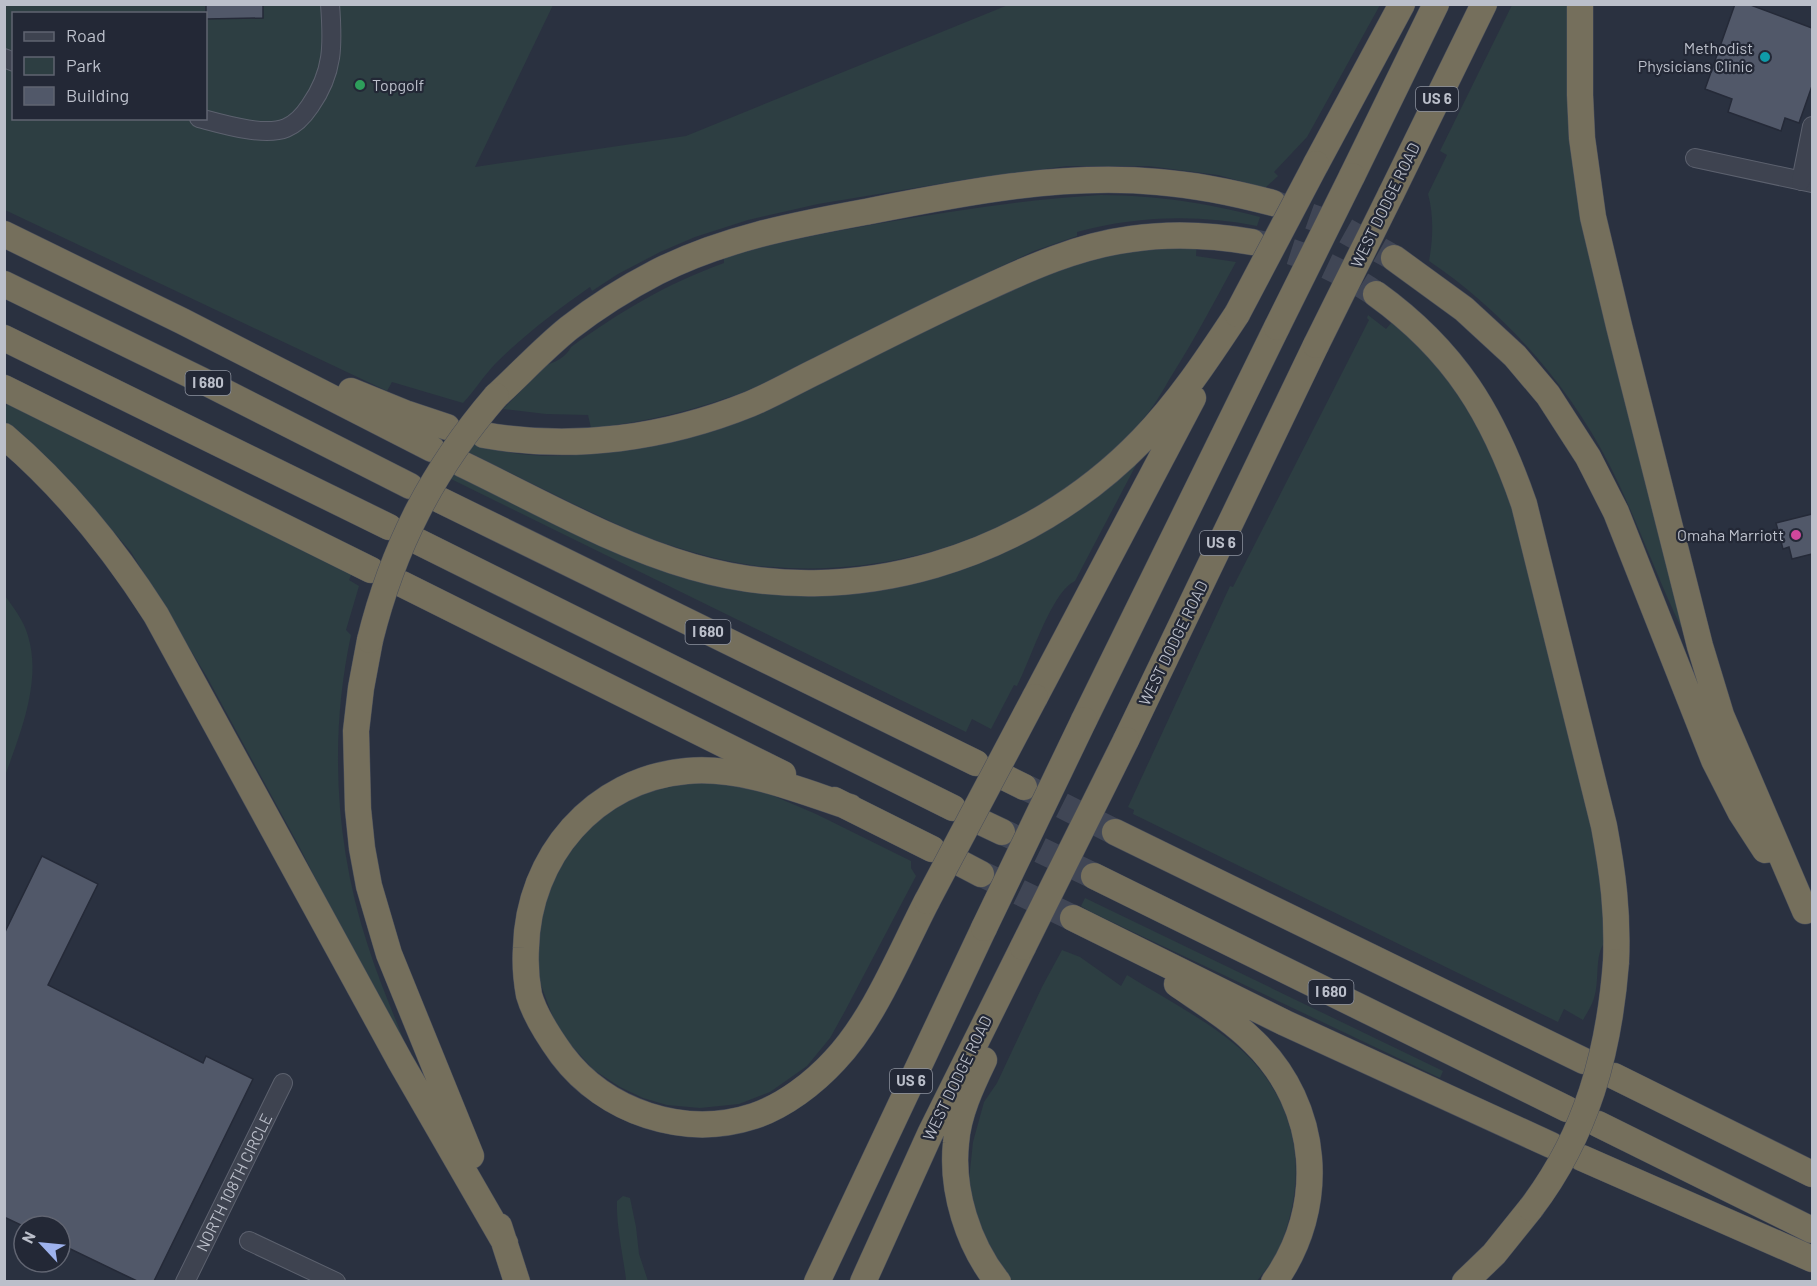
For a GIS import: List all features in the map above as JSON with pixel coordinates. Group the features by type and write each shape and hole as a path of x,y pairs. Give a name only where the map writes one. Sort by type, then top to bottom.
{"highway":[{"path":"849,807 746,776 687,771 657,776 626,787 600,802 579,821 558,844 542,871 531,900 526,929 525,967 530,996 541,1022 570,1066 585,1082 625,1107 647,1116 674,1122 700,1124 754,1116 803,1089 835,1060 854,1037 869,1014 1402,4"},
{"name":"US 6","path":"806,1281 839,1234 1083,720 1437,4"},
{"name":"WEST DODGE ROAD","path":"863,1281 994,1001 1126,740 1316,345 1484,4"},
{"path":"1580,4 1582,138 1593,217 1618,326 1697,634 1721,715 1809,917"},
{"path":"517,1281 505,1243 389,954 369,886 358,809 356,731 370,640 393,565 425,494 464,434 496,396 569,328 659,271 691,257 755,235 790,226 966,194 1033,184 1078,181 1130,180 1183,184 1230,192 1273,203"},
{"path":"4,234 182,321 432,449"},
{"path":"484,435 533,441 573,442 658,433 702,421 751,403 954,303 1029,269 1072,253 1118,241 1163,236 1204,236 1252,242"},
{"path":"1394,258 1450,297 1498,339 1548,395 1580,442 1616,512 1714,760 1741,813 1809,917"},
{"name":"I 680","path":"4,284 410,486"},
{"path":"1376,294 1428,337 1457,371 1484,410 1514,476 1527,516 1604,826 1613,872 1618,921 1609,1028 1593,1090 1574,1139 1531,1208 1494,1254 1465,1281"},
{"path":"462,464 617,540 696,568 772,581 814,583 905,574 947,563 997,542 1050,514 1102,477 1162,419 1201,369 1237,314"},
{"path":"182,321 405,413 447,427"},
{"path":"4,338 389,527"},
{"path":"4,388 371,570"},
{"path":"4,436 51,480 86,519 127,571 156,615 400,1061 505,1243"},
{"name":"I 680","path":"440,500 976,764"},
{"path":"419,542 953,808"},
{"path":"402,584 932,849"},
{"path":"1115,832 1584,1061"},
{"name":"I 680","path":"1094,876 1567,1109"},
{"path":"1073,918 1294,1027 1551,1145"},
{"path":"1111,937 1219,1014 1254,1042 1276,1068 1291,1091 1302,1117 1309,1144 1310,1174 1306,1208 1298,1240 1286,1266 1275,1281"},
{"path":"994,1001 984,1059 961,1119 956,1143 956,1179 973,1241 990,1271 999,1281"},
{"path":"1614,1076 1812,1174"},
{"path":"1598,1124 1812,1230"},
{"path":"1582,1158 1812,1259"},
{"path":"817,1281 839,1234"}],"street":[{"path":"207,120 263,130 285,128 295,123 314,101 327,76 332,46 330,4"},
{"path":"1695,158 1807,182 1812,126"},
{"name":"NORTH 108TH CIRCLE","path":"185,1281 283,1083"},
{"path":"249,1241 336,1281"}],"green space":[{"path":"5,5 553,5 475,167 686,136 1008,5 1380,5 1307,137 1274,172 1278,176 1265,188 1218,175 1148,166 1067,166 975,178 818,204 748,220 695,237 618,274 592,291 590,287 541,323 506,353 463,403 392,382 387,391 5,210"},
{"path":"1512,5 1570,5 1568,31 1685,624 1681,627 1619,484 1593,435 1574,406 1554,378 1507,326 1482,302 1429,261 1432,228 1428,194 1447,155 1440,151"},
{"path":"1101,195 1181,201 1260,217 1257,226 1212,220 1167,218 1122,223 1077,232 1077,236 1034,251 1004,265 754,388 674,414 591,428 588,415 546,414 503,409 547,365 561,358 571,347 590,334 663,289 724,263 724,258 826,233 941,213 1047,199"},
{"path":"1197,240 1196,256 1236,262 1189,348 1144,418 1109,454 1071,486 1028,512 983,534 936,550 887,562 838,568 756,566 730,561 687,551 640,534 468,452 476,442 503,451 552,456 628,450 1088,253"},
{"path":"1368,315 1386,329 1396,317 1455,377 1513,494 1601,874 1605,942 1599,954 1594,998 1583,1020 1564,1009 1558,1022 1133,814 1134,810 1128,807 1230,586 1233,587 1369,320"},
{"path":"8,403 352,573 349,580 359,586 346,630 351,635 340,713 338,752 342,831 348,870 368,946 407,1048 344,935 300,848 207,677 131,552 88,502 5,423 4,410"},
{"path":"1134,462 1136,465 1075,581 1066,588 1050,613 1017,686 1014,685 991,729 972,719 966,732 451,479 458,469 620,547 882,588"},
{"path":"5,596 26,630 32,653 32,671 31,689 23,725 5,776"},
{"path":"696,778 755,788 816,814 911,861 911,868 916,876 830,1038 807,1066 770,1092 739,1104 700,1108 667,1105 643,1098 620,1087 594,1070 569,1043 554,1020 541,985 535,958 545,887 577,834 633,793"},
{"path":"1085,898 1443,1071 1440,1078 1091,912 1081,906"},
{"path":"1062,950 1080,957 1121,986 1127,975 1198,1018 1238,1047 1259,1068 1275,1091 1286,1116 1293,1142 1296,1169 1294,1196 1278,1251 1257,1281 1008,1281 974,1219 969,1180 973,1142 984,1102 997,1083"},
{"path":"623,1196 630,1198 639,1254 648,1281 625,1281 617,1210 617,1201"}],"building":[{"path":"206,4 263,4 263,18 207,19"},
{"name":"Methodist Physicians Clinic","path":"1735,4 1748,4 1812,28 1812,86 1799,123 1785,118 1781,131 1728,112 1732,99 1705,89"},
{"name":"Omaha Marriott","path":"1812,514 1812,554 1792,559 1789,547 1783,549 1776,523"},
{"path":"42,856 98,884 48,985 203,1063 206,1056 253,1079 154,1281 137,1281 72,1250 72,1214 12,1214 12,1221 4,1217 4,934"}],"tunnel":[{"path":"1273,203 1337,226 1394,258"},
{"path":"1253,242 1286,250 1317,262 1347,276 1376,294"},
{"path":"1027,788 1115,832"},
{"path":"1005,833 1094,876"},
{"path":"984,875 1073,918"}],"place":[{"name":"Methodist Physicians Clinic","path":"1765,57"},
{"name":"Topgolf","path":"360,85"},
{"name":"Omaha Marriott","path":"1796,535"}]}
